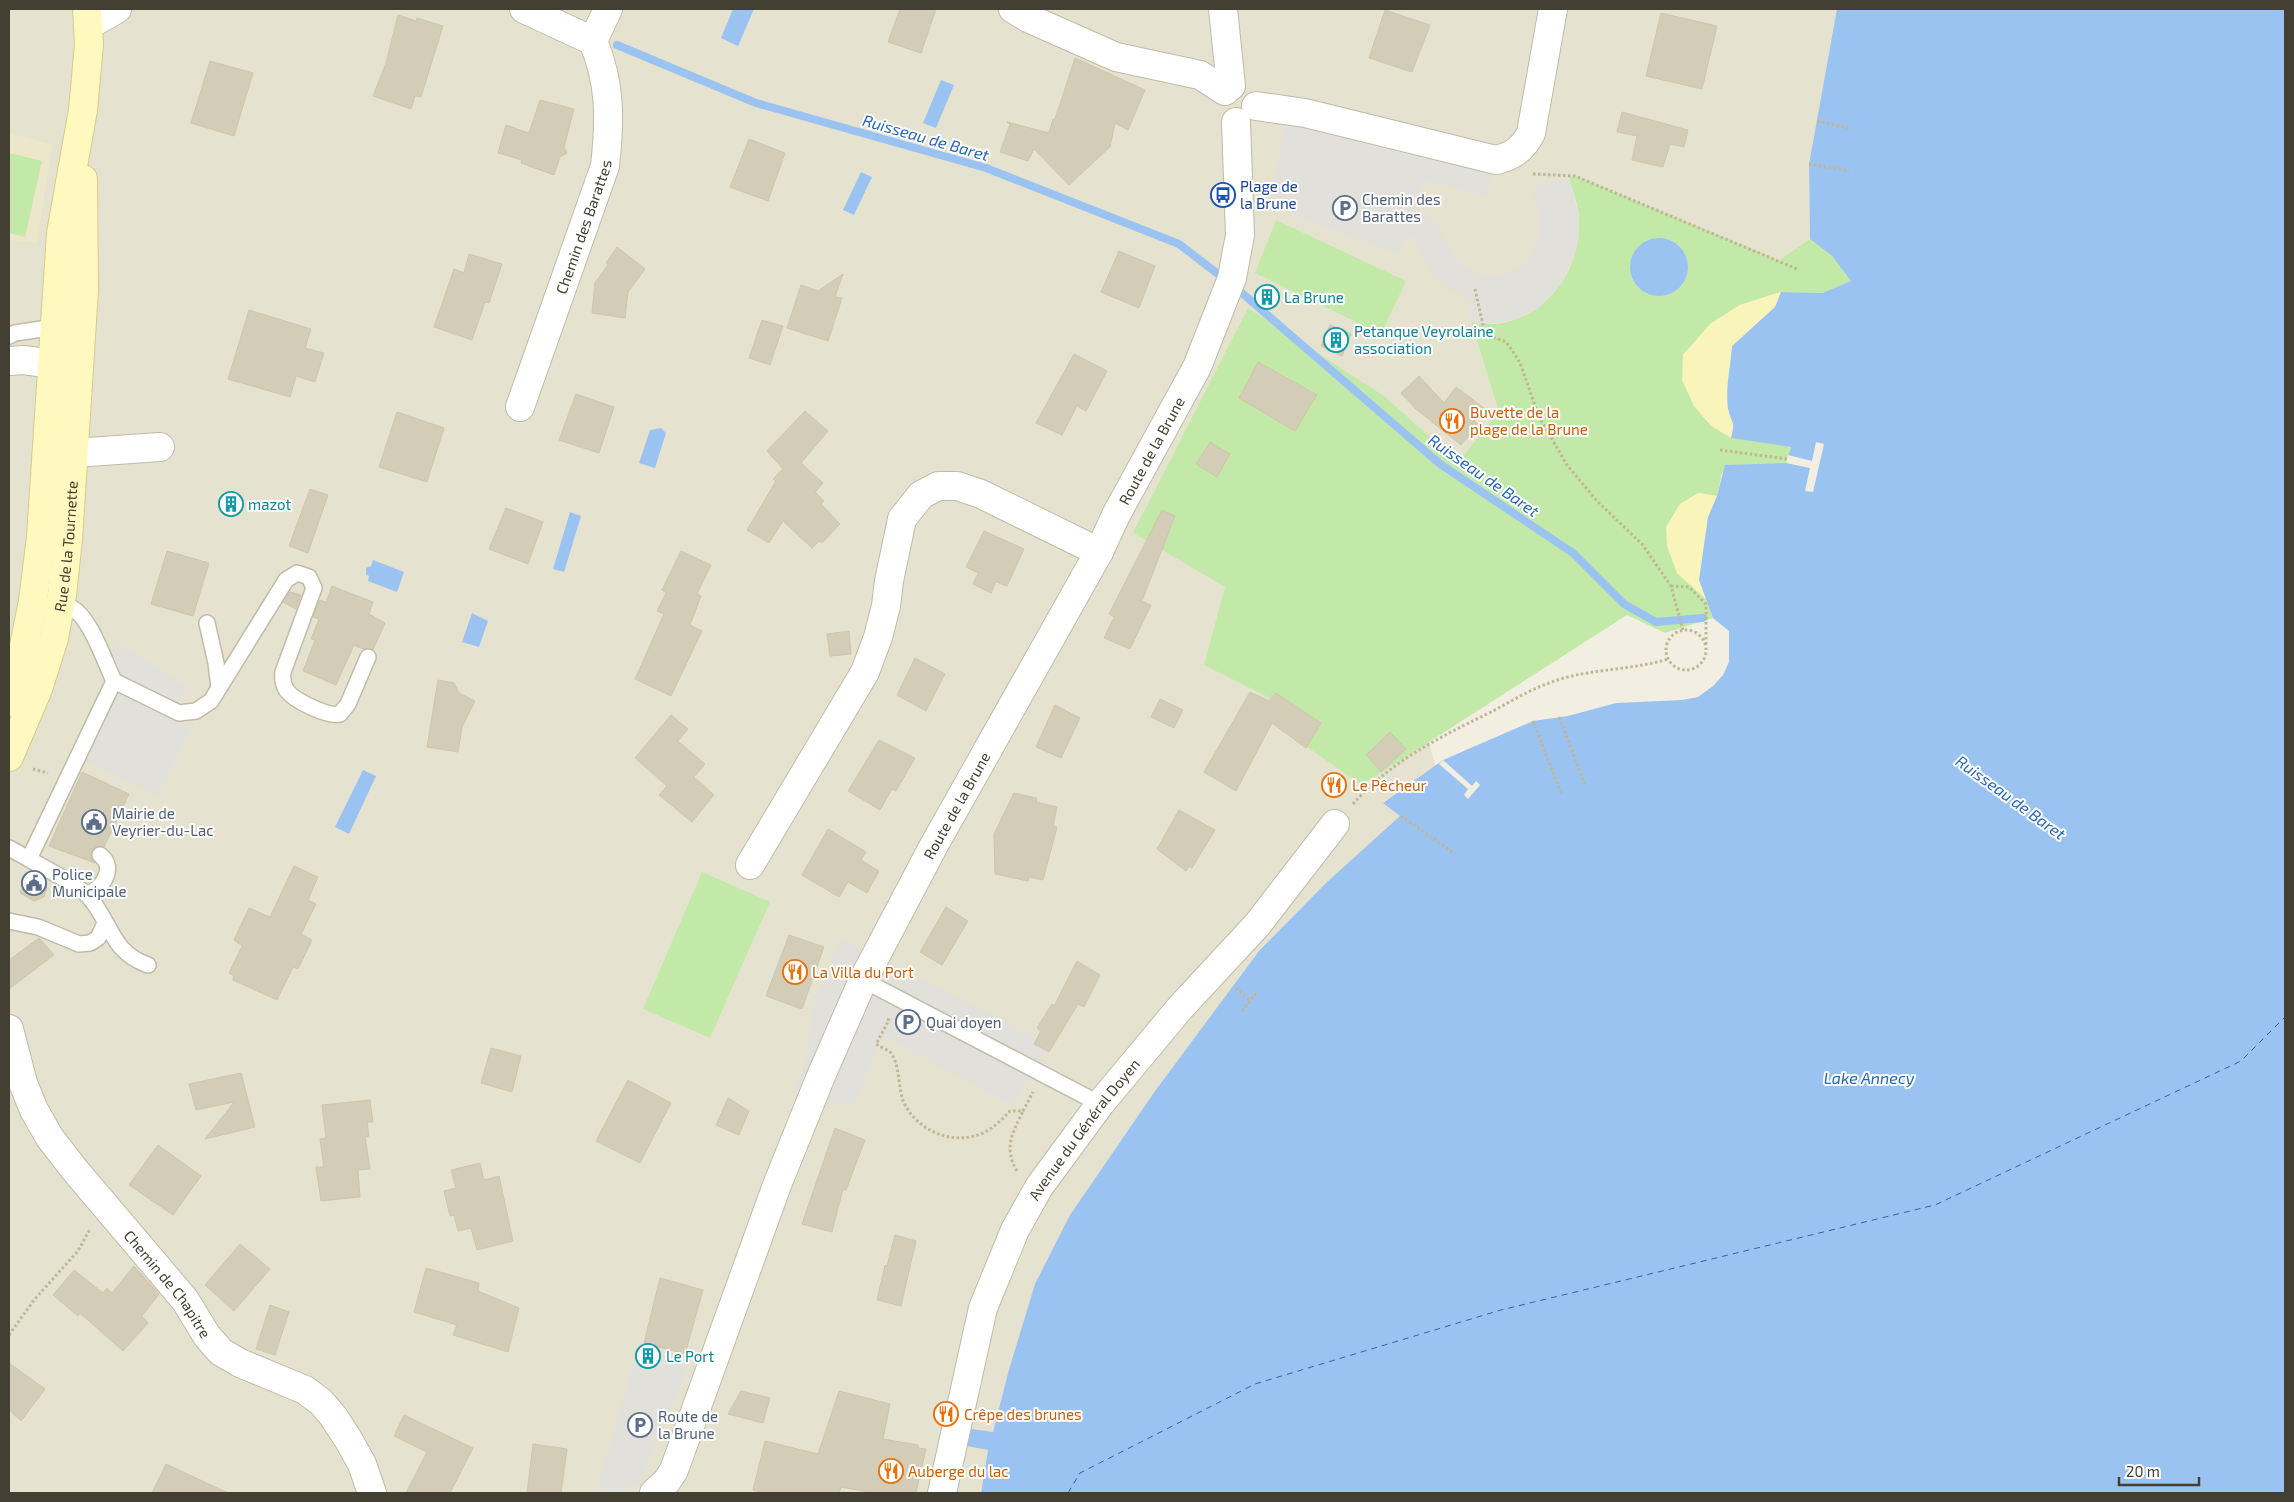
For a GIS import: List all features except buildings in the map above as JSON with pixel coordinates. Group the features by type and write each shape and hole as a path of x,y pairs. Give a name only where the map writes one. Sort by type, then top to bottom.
{"main road":[{"name":"Rue de la Tournette","path":"18,762 54,638 46,602 41,536 60,233 98,18"},
{"name":"Rue de la Tournette","path":"11,688 46,602 68,539 84,290 83,110"},
{"path":"55,327 82,327"}],"street":[{"path":"524,9 593,41 608,9"},
{"path":"1013,9 1028,18 1116,57 1200,75 1228,89 1242,86 1251,90 1256,99 1246,114"},
{"path":"1224,9 1228,89"},
{"path":"1246,114 1305,113 1496,160 1507,158 1527,140 1533,126 1553,9"},
{"name":"Chemin des Barattes","path":"520,407 605,166 609,130 607,86 602,63 593,41"},
{"name":"Route de la Brune","path":"664,1492 674,1470 778,1186 821,1076 863,980 933,847 1099,552 1116,514 1197,366 1232,278 1240,235 1246,114"},
{"path":"9,361 23,360 80,367"},
{"path":"74,453 160,448"},
{"path":"750,865 865,672 878,637 886,606 889,580 902,519 921,495 938,486 957,486 981,494 1099,552"},
{"name":"Avenue du Général Doyen","path":"942,1493 983,1308 1014,1230 1039,1187 1100,1104 1180,1008 1251,932 1335,824"},
{"name":"Chemin de Chapitre","path":"9,1029 23,1083 34,1110 50,1138 185,1300 207,1336 221,1352 240,1363 305,1390 321,1402 333,1416 362,1464 372,1493"}],"lane":[{"path":"9,336 15,333 55,327"},
{"path":"46,602 72,607 81,615 114,681 179,713 188,713 206,706 286,580 297,573 309,577 314,588 283,672 284,685 288,692 329,715 340,714 348,704 368,657"},
{"path":"207,624 216,663 219,688"},
{"path":"29,859 114,681"},
{"path":"9,848 87,894 98,908 123,951 136,960 148,965"},
{"path":"87,894 98,889 106,877 106,862 100,855"},
{"path":"9,921 38,927 79,944 90,943 98,938 105,923"},
{"path":"863,980 1100,1104"}],"path":[{"path":"1817,121 1849,128"},
{"path":"1809,164 1849,171"},
{"path":"1533,174 1576,176 1797,269"},
{"path":"1475,289 1484,334 1506,342 1512,350 1520,363 1539,417 1567,465 1597,501 1642,544 1671,586 1683,630"},
{"path":"1720,450 1787,458"},
{"path":"1671,586 1689,587 1706,604 1708,629 1706,647 1703,661 1691,670 1676,668 1668,659 1666,647 1669,639 1675,633 1683,630 1698,634 1706,647"},
{"path":"1335,824 1368,787 1393,766 1429,743 1526,694 1550,683 1567,678 1594,672 1646,666 1668,659"},
{"path":"1559,717 1586,788"},
{"path":"1533,720 1562,794"},
{"path":"18,762 44,773 58,774 74,765"},
{"path":"1401,816 1455,854"},
{"path":"1233,986 1250,1001"},
{"path":"1242,1011 1258,991"},
{"path":"889,993 879,1014 889,1020 876,1044 890,1052 895,1060 904,1102 911,1115 921,1124 932,1132 957,1138 983,1133 995,1126 1010,1111 1023,1111"},
{"path":"1039,1187 1016,1170 1009,1152 1010,1138 1042,1074"},
{"path":"9,1335 34,1300 78,1251 104,1202"}],"shaded area":[{"path":"9,9 1837,9 1809,164 1810,239 1779,260 1569,177 1579,216 1471,322 1499,412 1453,469 1449,715 1429,743 1436,766 1383,802 1401,816 1327,882 1259,951 1155,1091 1070,1215 1008,1373 993,1432 966,1428 988,1450 981,1493 9,1493"},
{"name":"Chemin des Barattes","path":"1289,93 1498,148 1486,196 1423,179 1414,210 1432,218 1455,257 1463,266 1483,276 1506,274 1518,268 1528,259 1535,247 1539,234 1538,210 1531,189 1569,177 1579,216 1579,236 1575,255 1562,283 1536,310 1519,318 1501,323 1482,324 1471,322 1470,300 1447,288 1428,268 1415,240 1411,236 1406,234 1398,254 1271,206"},
{"path":"9,133 52,145 37,243 9,240"},
{"path":"118,642 188,688 173,718 191,727 158,796 83,760 118,690 99,681"},
{"name":"Quai doyen","path":"840,938 1050,1045 1012,1105 882,1036 852,1108 795,1089 806,1061 813,1008"},
{"name":"Route de la Brune","path":"658,1352 682,1356 680,1362 688,1366 640,1483 619,1493 596,1493 634,1360 654,1365"}],"green space":[{"path":"9,153 42,161 25,237 9,233"},
{"path":"1575,176 1779,260 1810,239 1832,256 1852,281 1822,293 1781,292 1740,305 1710,324 1731,438 1791,446 1786,463 1722,473 1717,496 1698,493 1677,573 1706,599 1713,618 1665,633 1627,615 1362,785 1285,732 1288,707 1204,665 1225,587 1133,533 1248,308 1384,396 1458,462 1499,412 1471,322 1498,324 1520,317 1535,309 1549,298 1560,285 1569,270 1575,254 1578,236 1579,218 1569,177"},
{"path":"1276,220 1406,281 1381,334 1255,273"},
{"path":"702,872 770,902 710,1038 643,1009"}],"sand":[{"path":"1781,292 1775,307 1732,346 1727,393 1728,408 1733,424 1731,438 1711,426 1694,406 1682,380 1683,355 1710,324 1740,305"},
{"path":"1698,493 1717,496 1708,517 1699,579 1706,599 1677,573 1667,546 1666,527 1680,504"}],"water":[{"path":"733,9 754,9 738,46 721,38"},
{"name":"Lake Annecy","path":"1837,9 2285,9 2285,1493 981,1493 988,1450 962,1445 965,1428 993,1432 1008,1373 1035,1284 1070,1215 1155,1091 1259,951 1327,882 1400,816 1383,803 1443,760 1533,721 1568,716 1616,703 1682,700 1698,697 1713,686 1723,675 1729,662 1729,631 1713,618 1699,580 1708,517 1717,496 1725,465 1786,463 1791,447 1731,438 1733,424 1728,408 1727,393 1732,346 1775,307 1781,292 1822,293 1851,281 1832,256 1810,239 1809,164"},
{"path":"941,80 954,85 936,128 923,123"},
{"path":"861,172 872,177 854,215 843,210"},
{"path":"1659,238 1675,243 1683,251 1688,267 1683,283 1675,291 1659,296 1643,291 1635,283 1630,267 1635,251 1643,243"},
{"path":"661,428 666,433 655,468 639,463 650,430"},
{"path":"570,512 581,516 564,572 553,569"},
{"path":"373,560 404,572 397,592 368,581 369,576 366,574 366,568 371,566"},
{"path":"472,613 488,621 479,647 462,642"},
{"path":"363,770 376,776 349,834 335,827"}],"pier":[{"path":"1816,442 1824,444 1813,492 1805,491 1810,468 1786,463 1788,455 1812,461"},
{"path":"1443,760 1472,786 1476,781 1480,785 1468,799 1464,795 1468,789 1439,764"}],"waterway":[{"name":"Ruisseau de Baret","path":"617,45 756,103 986,168 1179,244 1218,274"},
{"name":"Ruisseau de Baret","path":"1242,293 1440,464 1573,553 1624,604 1656,622 1703,618"}],"ferry route":[{"path":"1068,1493 1080,1473 1255,1384 1501,1310 1935,1205 2241,1061 2285,1017"}],"place":[{"name":"Plage de la Brune","path":"1223,195"},
{"name":"Chemin des Barattes","path":"1345,208"},
{"name":"La Brune","path":"1267,297"},
{"name":"Petanque Veyrolaine association","path":"1336,340"},
{"name":"Buvette de la plage de la Brune","path":"1452,421"},
{"name":"mazot","path":"231,504"},
{"name":"Le Pêcheur","path":"1334,785"},
{"name":"Mairie de Veyrier-du-Lac","path":"94,822"},
{"name":"Police Municipale","path":"34,883"},
{"name":"La Villa du Port","path":"795,972"},
{"name":"Quai doyen","path":"908,1022"},
{"name":"Le Port","path":"648,1356"},
{"name":"Crêpe des brunes","path":"946,1414"},
{"name":"Route de la Brune","path":"640,1425"},
{"name":"Auberge du lac","path":"891,1471"}]}
